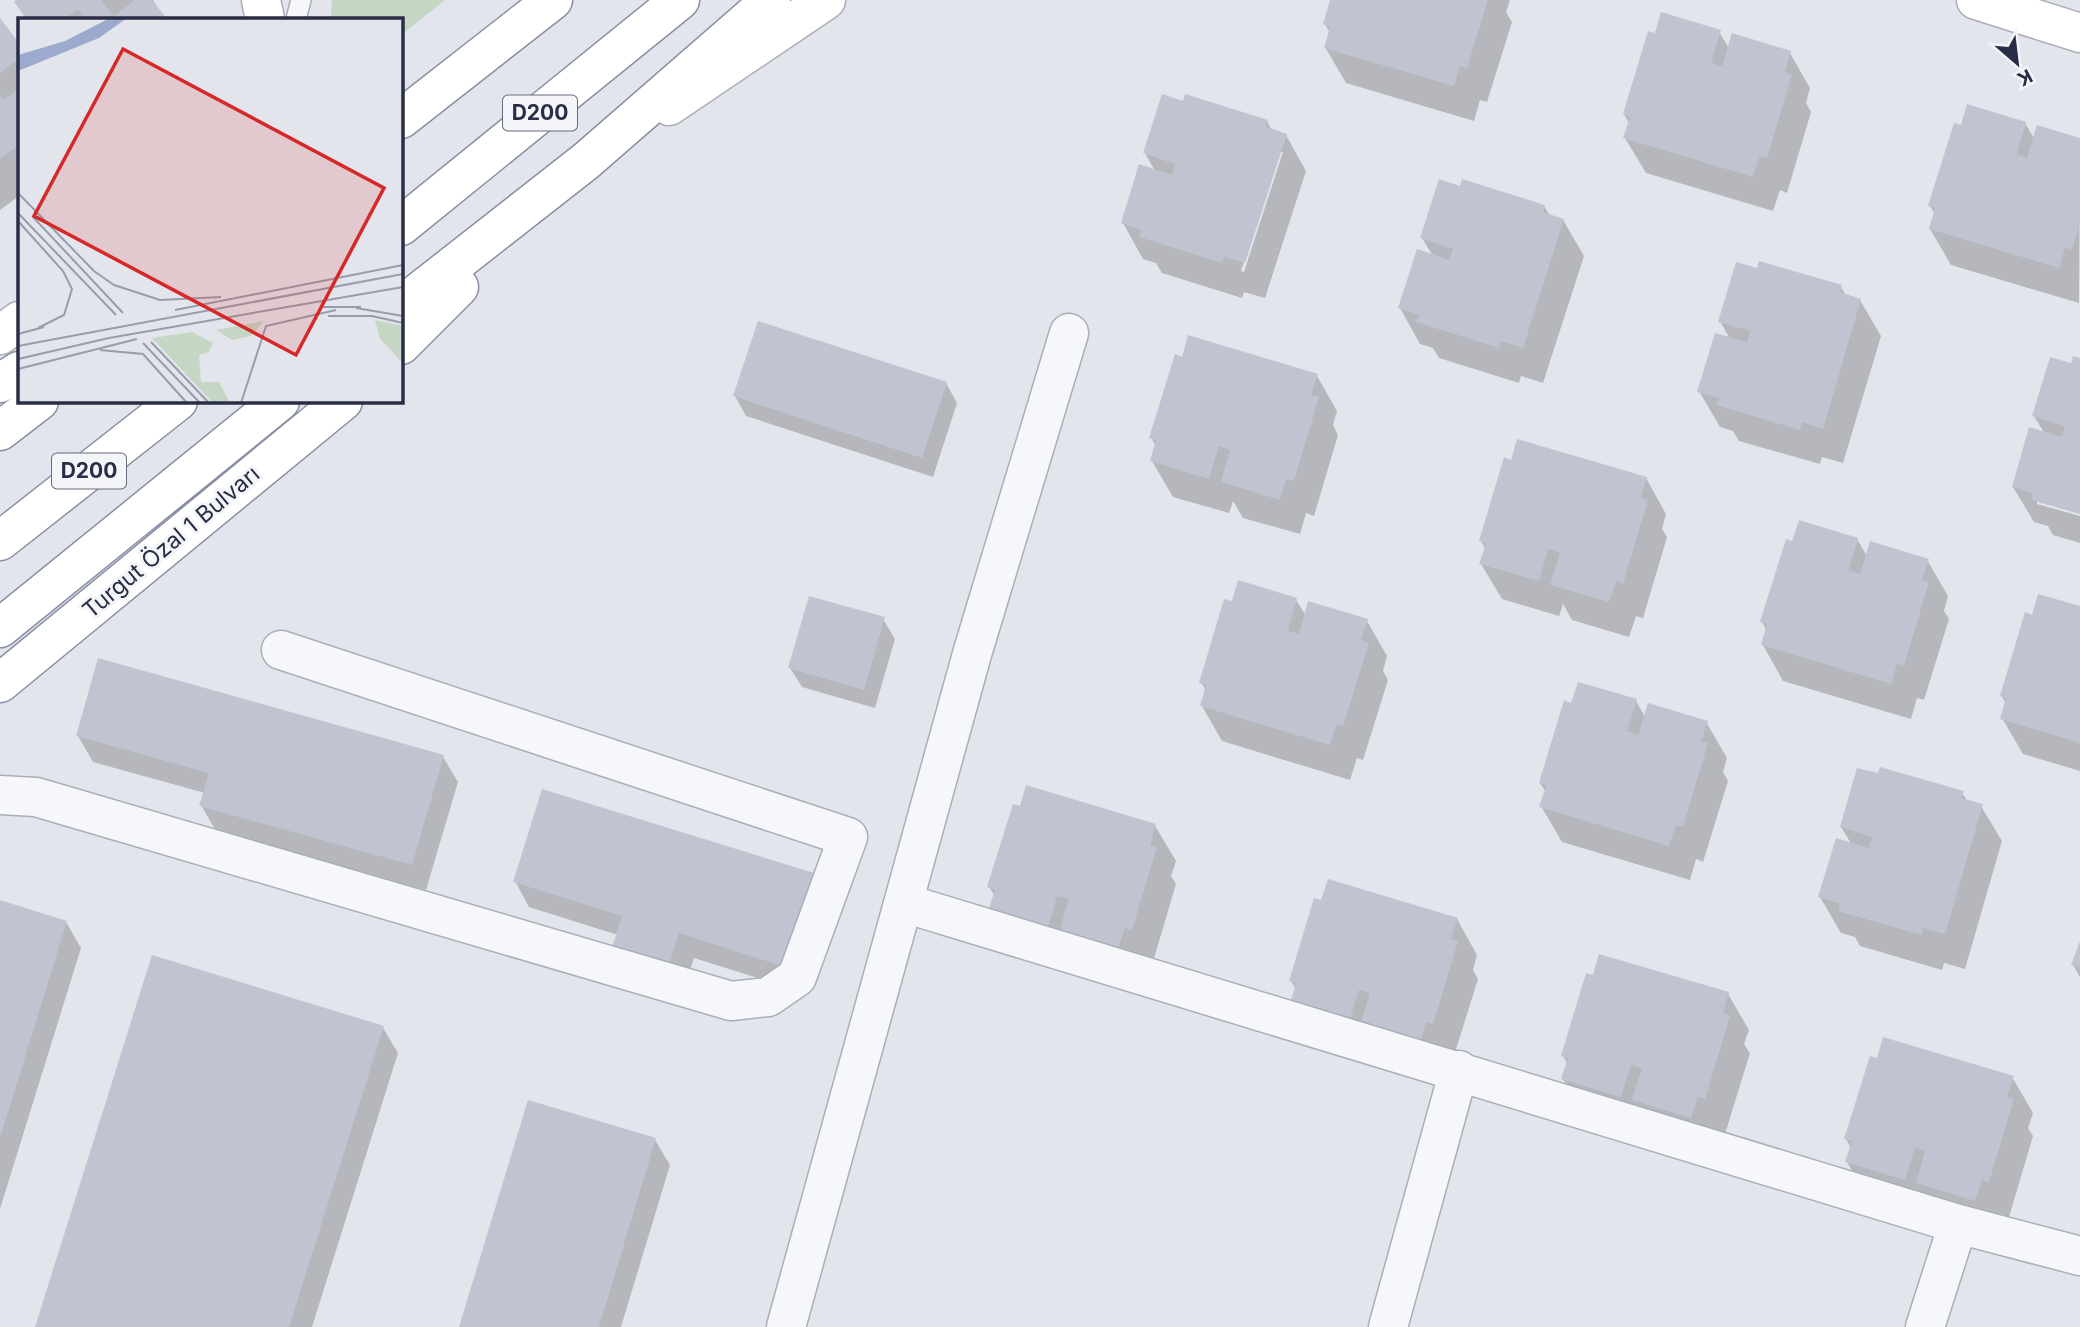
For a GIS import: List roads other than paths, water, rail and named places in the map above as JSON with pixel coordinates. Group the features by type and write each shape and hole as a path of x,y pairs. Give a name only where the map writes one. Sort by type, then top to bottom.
{"main road":[{"path":"261,0 265,18"},
{"path":"402,118 553,0"},
{"name":"D200","path":"402,225 680,0"},
{"path":"402,305 586,161 771,0"},
{"path":"402,344 586,161 826,0"},
{"path":"1976,0 2080,33"},
{"path":"0,310 18,301"},
{"path":"0,335 18,322"},
{"path":"0,383 18,371"},
{"path":"0,431 37,402"},
{"name":"D200","path":"0,541 177,402"},
{"name":"Turgut Özal 1 Bulvarı","path":"0,628 279,402"},
{"name":"Turgut Özal 1 Bulvarı","path":"0,683 342,402"}],"street":[{"path":"795,1325 904,903 972,654 1069,333"},
{"path":"0,795 36,797 731,1001 768,998 797,977 848,837 281,650"},
{"path":"904,903 1958,1224 2080,1256"},
{"path":"1388,1327 1459,1070"},
{"path":"1925,1327 1958,1224"}],"lane":[{"path":"296,18 301,0"}]}
